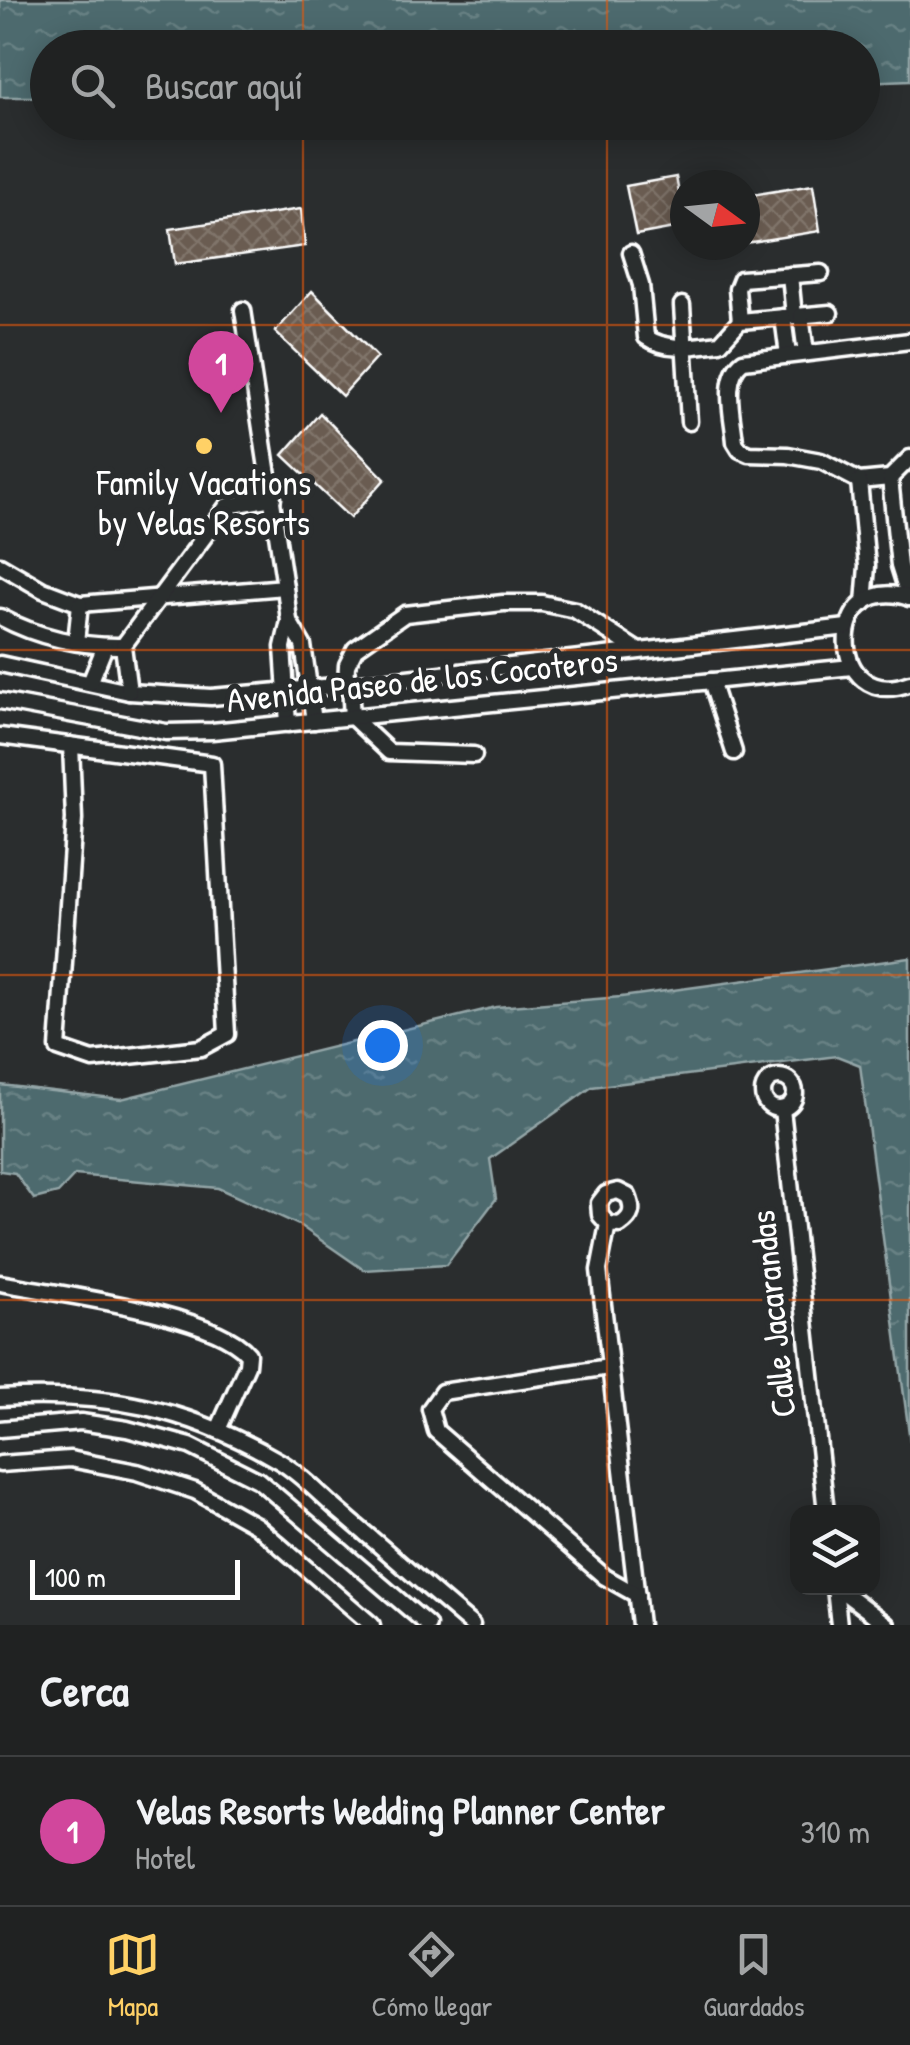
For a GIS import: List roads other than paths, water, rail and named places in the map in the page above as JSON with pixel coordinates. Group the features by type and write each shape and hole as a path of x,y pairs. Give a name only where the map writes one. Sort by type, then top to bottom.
{"street":[{"path":"631,252 640,285 646,337 659,346 685,348 720,343 740,321 830,313"},
{"path":"740,321 737,289 741,280 821,273"},
{"path":"788,355 793,316 790,275"},
{"path":"682,305 689,422"},
{"path":"242,310 289,620 283,647 288,724"},
{"path":"793,316 806,353"},
{"path":"910,340 743,361 733,369 730,383 735,442 749,454 821,461 859,482 890,478 910,458"},
{"path":"864,602 889,594 910,598 899,566 890,478"},
{"path":"852,667 844,642 847,627 864,602 867,566 859,482"},
{"path":"128,692 123,646 157,597 227,506 273,498"},
{"path":"0,565 43,590 80,604 285,587"},
{"path":"474,755 389,752 352,716 346,665 356,649 405,614 503,603 542,603 575,610 638,651"},
{"path":"76,642 80,604"},
{"path":"0,617 24,630 76,642 123,646"},
{"path":"289,620 303,645 314,721"},
{"name":"Avenida Paseo de los Cocoteros","path":"0,664 128,692 210,697 348,685 847,627"},
{"path":"90,683 105,646"},
{"name":"Avenida Paseo de los Cocoteros","path":"0,701 166,732 212,732 852,667 876,685 890,688 910,683"},
{"path":"710,681 734,752"},
{"path":"0,736 71,744 212,764 227,1034 201,1048 93,1060 58,1048 74,819 71,744"},
{"name":"Calle Jacarandas","path":"782,1110 825,1505"},
{"path":"608,1224 598,1270 640,1625"},
{"path":"0,1283 197,1324 242,1346 248,1354 248,1365 218,1430"},
{"path":"609,1367 442,1392 430,1409 436,1431 605,1577 637,1596"},
{"path":"0,1398 105,1398 151,1406 218,1430 283,1463 472,1625"},
{"path":"0,1429 80,1422 128,1429 190,1446 258,1480 428,1625"},
{"path":"0,1464 70,1459 137,1472 194,1490 256,1526 372,1625"},
{"path":"327,1538 346,1516"},
{"path":"836,1595 838,1625"},
{"path":"846,1595 887,1625"}],"water":[{"path":"0,0 910,0 910,80 880,81 880,30 30,30 30,97 0,97"},
{"path":"910,958 910,1441 860,1065 837,1056 592,1087 490,1159 496,1199 446,1265 364,1270 299,1225 218,1188 75,1175 58,1193 34,1199 15,1173 0,1171 0,1085 121,1099 496,1007 621,997"}],"place":[{"name":"Velas Resorts Wedding Planner Center","path":"221,413"},
{"name":"Family Vacations by Velas Resorts","path":"204,446"}]}
